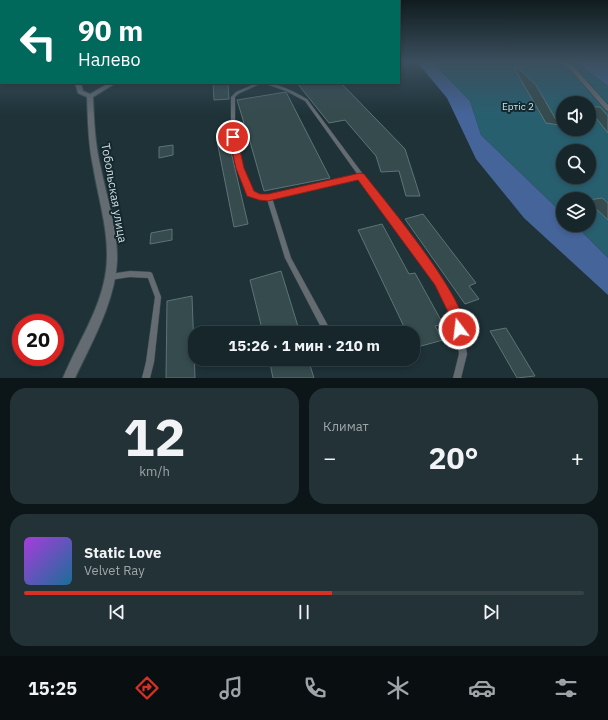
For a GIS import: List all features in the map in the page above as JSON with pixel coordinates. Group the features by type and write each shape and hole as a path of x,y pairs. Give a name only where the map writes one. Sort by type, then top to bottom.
{"street":[{"path":"582,80 608,109"},
{"path":"78,84 80,92 90,96 111,84"},
{"name":"Тобольская улица","path":"70,378 101,307 110,277 113,250 102,188 93,153 90,96"}],"lane":[{"path":"258,84 237,93 233,97 233,137 240,168 251,193 259,197 268,197 360,176"},
{"path":"268,84 287,90 306,100 360,176 439,282 458,317 463,354 457,378"},
{"path":"268,197 288,258 324,326"},
{"path":"110,277 130,274 150,275 158,297 146,378"}],"green space":[{"name":"Ертіс 2","path":"449,80 600,80 608,86 608,258 582,232 596,232 596,192 556,192 556,207 481,135 470,101"}],"water":[{"path":"432,80 449,80 470,101 481,135 556,207 556,232 582,232 608,258 608,295 524,218 476,159 447,98"},
{"path":"600,80 608,80 608,86"}],"building":[{"path":"521,80 530,80 536,85 556,120 556,125 546,123"},
{"path":"213,84 228,84 229,99 214,100"},
{"path":"298,84 342,84 405,149 420,196 406,196 399,171 381,172 376,156 345,120 329,123"},
{"path":"286,92 330,178 264,191 249,138 241,139 237,124 244,123 237,100"},
{"path":"596,107 600,107 608,116 608,133 596,118"},
{"path":"228,139 248,224 234,227 217,141"},
{"path":"173,145 173,155 159,158 159,147"},
{"path":"602,198 608,203 608,220 596,209 596,199"},
{"path":"423,214 476,283 469,286 479,299 465,304 405,219"},
{"path":"382,224 409,274 415,273 443,324 435,326 443,340 421,346 420,326 404,326 358,230"},
{"path":"172,229 172,240 150,244 151,233"},
{"path":"281,271 298,326 261,326 250,280"},
{"path":"192,296 193,326 188,326 188,366 195,366 195,378 166,378 167,301"},
{"path":"506,328 535,376 517,378 490,331"},
{"path":"270,366 310,366 314,378 273,378"}],"route":[{"path":"233,137 240,168 251,193 259,197 268,197 360,176 439,282 458,317 459,329"}]}
